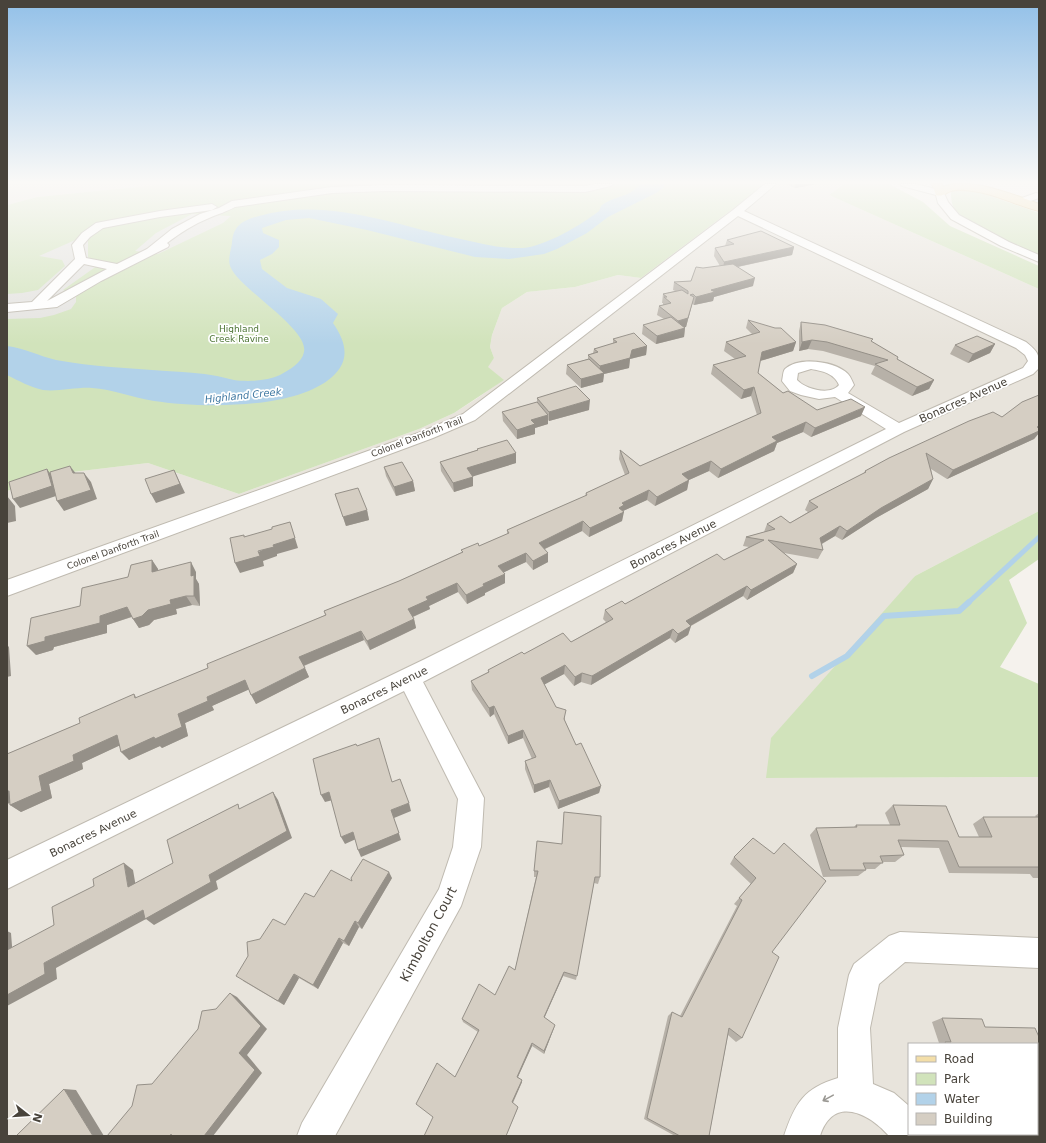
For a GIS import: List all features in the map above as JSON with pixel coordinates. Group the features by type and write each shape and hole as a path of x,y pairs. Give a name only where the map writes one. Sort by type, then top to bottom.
{"street":[{"path":"81,260 77,245 84,237"},
{"path":"7,308 53,304 117,267 179,237"},
{"name":"Colonel Danforth Trail","path":"7,588 426,435 468,417 704,237"},
{"name":"Bonacres Avenue","path":"7,875 409,678 898,429 1028,371 1034,364 1035,361 1033,356 1026,349 1013,341 791,237"},
{"path":"993,237 1039,259"},
{"path":"81,260 117,267"},
{"path":"36,305 81,260"},
{"path":"837,394 898,429"},
{"name":"Kimbolton Court","path":"315,1136 451,896 468,847 471,798 409,678"},
{"path":"856,1095 854,1028 865,975 900,947 1039,953"},
{"path":"802,1136 805,1122 818,1104 835,1095 856,1095 877,1103 898,1119 908,1131"}],"shaded area":[{"path":"83,237 88,239 88,257 101,263 63,290 76,294 76,302 71,309 40,318 7,319 7,294 38,290 65,266 62,260 39,256"},
{"path":"151,237 193,237 158,254 135,251"},
{"path":"694,237 924,237 1039,289 1039,511 915,576 767,778 1039,777 1039,1136 7,1136 7,491 56,474 148,463 239,494 419,429 454,413 476,399 503,380 487,367 494,358 490,347 492,335 502,308 527,292 575,287 618,275 641,278"}],"green space":[{"name":"Highland Creek Ravine","path":"7,237 695,237 641,278 618,275 575,287 527,292 502,308 492,335 490,347 494,358 488,367 504,380 454,413 419,429 239,494 148,463 56,474 7,491"},
{"path":"924,237 975,237 1039,266 1039,289"},
{"path":"998,237 1039,237 1039,256"},
{"path":"1039,511 1039,559 1009,580 1027,623 1000,667 1039,684 1039,777 766,778 771,738 915,576"}],"water":[{"name":"Highland Creek","path":"233,237 273,237 279,240 279,247 272,254 260,260 262,269 287,288 321,299 338,314 333,323 341,337 344,357 338,371 332,377 316,388 295,396 272,401 247,404 196,405 146,400 100,389 86,388 43,390 29,386 7,375 7,346 19,348 56,360 111,367 198,373 239,381 269,379 280,375 295,366 301,360 304,352 303,343 296,332 285,321 237,277 229,262"},
{"path":"396,237 456,237 506,248 523,248 556,237 579,237 544,254 509,259 475,257"}],"building":[{"path":"737,237 774,237 794,247 724,262 715,248 734,244 727,240"},
{"path":"733,264 755,278 711,290 715,292 696,297 693,294 690,295 694,297 688,318 678,321 659,306 671,303 664,297 667,297 663,294 682,290 688,294 688,291 674,282 691,281 696,267 703,268"},
{"path":"671,317 685,328 657,336 643,325"},
{"path":"748,320 775,328 781,328 796,342 762,352 758,373 783,393 788,391 817,410 851,399 865,407 815,428 806,422 772,437 777,441 721,469 711,461 682,474 689,480 657,497 649,490 622,503 624,505 619,508 624,512 590,528 583,521 539,543 548,553 533,561 526,553 498,566 505,574 483,584 484,586 466,595 457,583 426,597 428,600 408,609 414,619 367,641 361,631 299,657 305,668 251,695 245,680 207,697 208,701 178,714 182,727 155,739 154,737 121,752 117,735 73,755 74,761 39,776 42,791 10,805 9,791 7,791 7,754 80,723 79,718 134,694 135,698 208,668 207,664 326,615 324,611 399,581 463,552 461,550 478,543 479,546 509,533 507,530 587,495 586,493 629,473 620,450 640,466 761,413 754,387 744,390 713,365 746,356 726,342 760,332"},
{"path":"801,322 825,325 873,339 871,341 898,357 897,359 934,380 917,387 875,364 888,360 827,342 812,340 802,342"},
{"path":"634,333 647,346 632,350 630,358 600,366 588,355 598,352 594,349 617,342 613,339"},
{"path":"977,336 995,344 973,354 955,345"},
{"path":"589,359 604,373 581,379 567,365"},
{"path":"576,386 590,400 549,412 537,398"},
{"path":"1039,395 1039,426 1037,427 1039,428 1039,431 953,470 926,453 933,479 881,508 847,531 840,526 820,538 823,550 768,540 797,564 751,590 747,586 686,621 691,626 678,634 673,629 592,676 582,673 575,677 565,665 541,678 556,707 566,710 564,719 576,745 581,743 601,786 559,801 550,780 534,785 525,761 536,757 523,730 508,736 494,706 489,708 471,681 522,652 524,654 563,633 571,642 613,619 605,610 622,601 625,604 717,554 724,560 764,540 746,537 775,529 767,524 781,516 790,523 818,507 809,501 866,472 865,471 889,458 969,421 993,412 1002,417 1022,402"},
{"path":"537,402 548,415 531,420 535,424 517,430 502,412"},
{"path":"507,440 516,453 467,468 473,477 453,483 440,462 478,450 477,449"},
{"path":"402,462 413,481 394,487 384,467"},
{"path":"70,466 73,473 84,473 91,490 57,501 50,472"},
{"path":"47,469 52,486 13,499 9,482"},
{"path":"174,470 180,484 151,494 145,479"},
{"path":"358,488 367,510 343,517 335,494"},
{"path":"290,522 295,538 273,545 274,547 258,551 260,556 235,563 230,538 244,535 244,537"},
{"path":"152,560 152,572 191,562 191,576 194,575 194,596 186,596 170,600 171,604 148,610 142,616 133,619 127,607 100,616 100,623 45,637 45,641 27,646 31,618 80,606 82,588 128,577 131,565"},
{"path":"379,738 392,782 400,779 409,803 391,810 399,833 358,850 353,832 341,837 329,792 321,795 313,759 356,744 357,746"},
{"path":"273,792 287,831 209,875 211,882 145,919 143,910 44,963 45,974 7,995 7,950 54,925 52,907 94,886 93,879 124,863 128,887 173,863 167,840 238,804 239,809"},
{"path":"893,805 946,806 959,837 992,837 983,817 1039,817 1039,867 959,867 948,841 898,840 904,855 880,856 883,863 863,863 866,870 830,870 816,828 857,827 856,825 900,825"},
{"path":"564,812 601,816 600,877 595,877 577,976 564,972 544,1017 555,1025 544,1051 532,1043 517,1077 522,1080 512,1102 518,1107 506,1136 424,1136 433,1117 416,1104 437,1063 455,1077 479,1030 462,1019 479,984 495,995 509,966 515,970 538,871 534,871 537,841 562,844"},
{"path":"753,838 774,854 784,843 826,881 772,952 779,957 742,1038 729,1028 709,1136 680,1136 647,1118 672,1012 682,1017 742,900 739,898 756,878 734,857"},
{"path":"363,859 389,872 358,923 355,921 344,941 339,938 313,985 294,974 278,1001 236,976 248,956 247,942 260,939 273,919 285,925 305,893 314,897 331,870 352,881 351,878"},
{"path":"230,993 261,1026 239,1053 255,1070 204,1136 172,1136 171,1134 170,1136 107,1136 132,1106 137,1085 152,1084 198,1029 202,1011 216,1009"},
{"path":"942,1018 982,1019 985,1027 1035,1028 1039,1037 1039,1068 1038,1043 945,1042 951,1042"},
{"path":"64,1089 93,1136 17,1136 17,1135"}],"waterway":[{"path":"968,603 1039,537"},
{"path":"812,676 847,656 884,616 959,611 969,602"}]}
